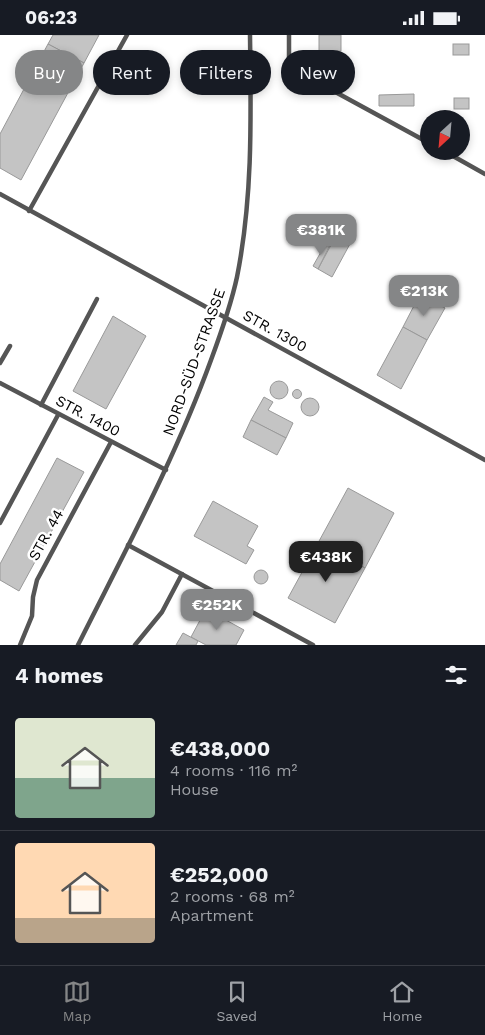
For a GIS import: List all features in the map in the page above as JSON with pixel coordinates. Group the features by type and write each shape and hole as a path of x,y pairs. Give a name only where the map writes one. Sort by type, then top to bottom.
{"lane":[{"path":"29,211 127,35"},
{"name":"NORD-SÜD-STRASSE","path":"78,645 166,470 188,421 226,318 237,277 251,162 250,35"},
{"path":"289,35 289,60 296,70 420,138"},
{"path":"460,160 485,174"},
{"name":"STR. 1300","path":"0,194 485,460"},
{"path":"41,405 97,299"},
{"path":"0,363 10,345"},
{"name":"STR. 1400","path":"0,383 166,470"},
{"path":"0,523 58,415"},
{"name":"STR. 44","path":"20,645 32,616 36,579 111,442"},
{"path":"128,545 313,645"},
{"path":"135,645 162,612 182,574"}],"building":[{"path":"53,35 99,35 84,63 83,50 59,50 48,44"},
{"path":"319,35 341,35 341,50 319,50"},
{"path":"48,44 59,50 45,50"},
{"path":"453,44 469,44 469,55 453,55"},
{"path":"414,94 414,106 379,106 379,95"},
{"path":"21,95 67,95 21,180 0,168 0,134"},
{"path":"454,98 469,98 469,109 454,109"},
{"path":"332,231 337,234 331,246 326,243"},
{"path":"337,234 351,242 332,277 318,269"},
{"path":"326,243 330,245 318,269 313,266"},
{"path":"420,294 445,308 427,340 403,327"},
{"path":"113,316 146,336 106,409 73,391"},
{"path":"403,327 427,340 401,389 377,375"},
{"path":"279,381 285,384 288,390 285,396 279,399 273,396 270,390 273,384"},
{"path":"297,389 302,394 297,399 292,394"},
{"path":"264,397 273,402 268,410 293,423 286,438 251,420"},
{"path":"310,398 316,401 319,407 316,413 310,416 304,413 301,407 304,401"},
{"path":"251,420 286,438 277,455 243,437"},
{"path":"57,458 84,472 19,591 0,580 0,564"},
{"path":"348,488 394,513 365,568 318,543"},
{"path":"213,501 258,526 247,546 254,550 246,564 194,536"},
{"path":"318,543 365,568 335,623 288,598"},
{"path":"258,570 264,570 268,577 264,584 258,584 254,580 254,574"},
{"path":"206,609 244,630 236,645 206,645 191,637"},
{"path":"183,633 198,641 196,645 176,645"}]}
